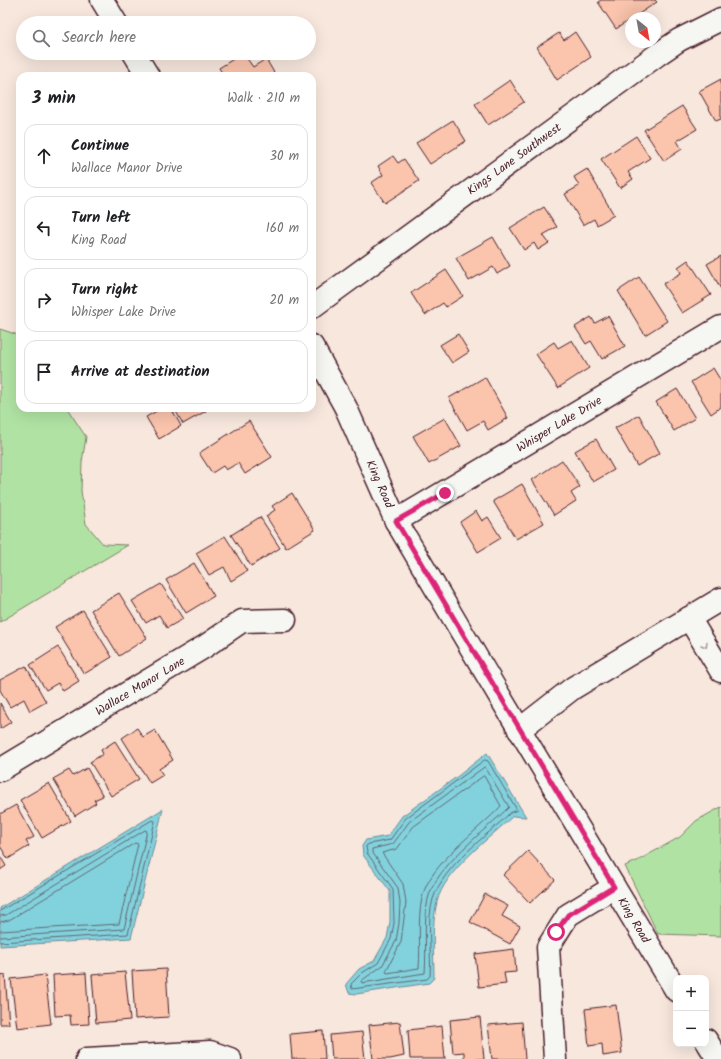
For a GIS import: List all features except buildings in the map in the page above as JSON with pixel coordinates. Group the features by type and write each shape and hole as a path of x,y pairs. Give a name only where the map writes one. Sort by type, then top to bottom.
{"street":[{"path":"102,0 112,16"},
{"name":"Kings Lane Southwest","path":"316,304 656,55 679,40 721,19"},
{"path":"138,60 146,72"},
{"name":"Whisper Lake Drive","path":"396,521 721,327"},
{"name":"King Road","path":"316,353 346,408 396,521 519,730 673,985"},
{"path":"519,730 573,688 721,599"},
{"path":"689,618 721,671"},
{"name":"Wallace Manor Lane","path":"0,770 204,647 242,621 285,620"},
{"path":"555,1059 548,947 568,915 614,887"},
{"path":"709,1045 718,1059"},
{"path":"86,1059 210,1052 230,1059"}],"green space":[{"path":"0,329 16,334 16,412 70,412 86,437 82,462 81,491 86,524 103,544 128,545 0,622"},
{"path":"721,807 721,936 658,934 625,866 680,837 696,821"}],"water":[{"path":"487,753 526,817 513,816 469,855 449,878 441,890 437,902 434,921 434,978 429,983 356,994 349,993 346,984 359,969 374,961 387,938 390,922 390,891 363,855 362,846 366,840 388,836 402,816 458,776"},
{"path":"163,809 131,938 0,946 0,908"}],"route":[{"path":"445,493 396,521 614,887 568,915 556,932"}]}
